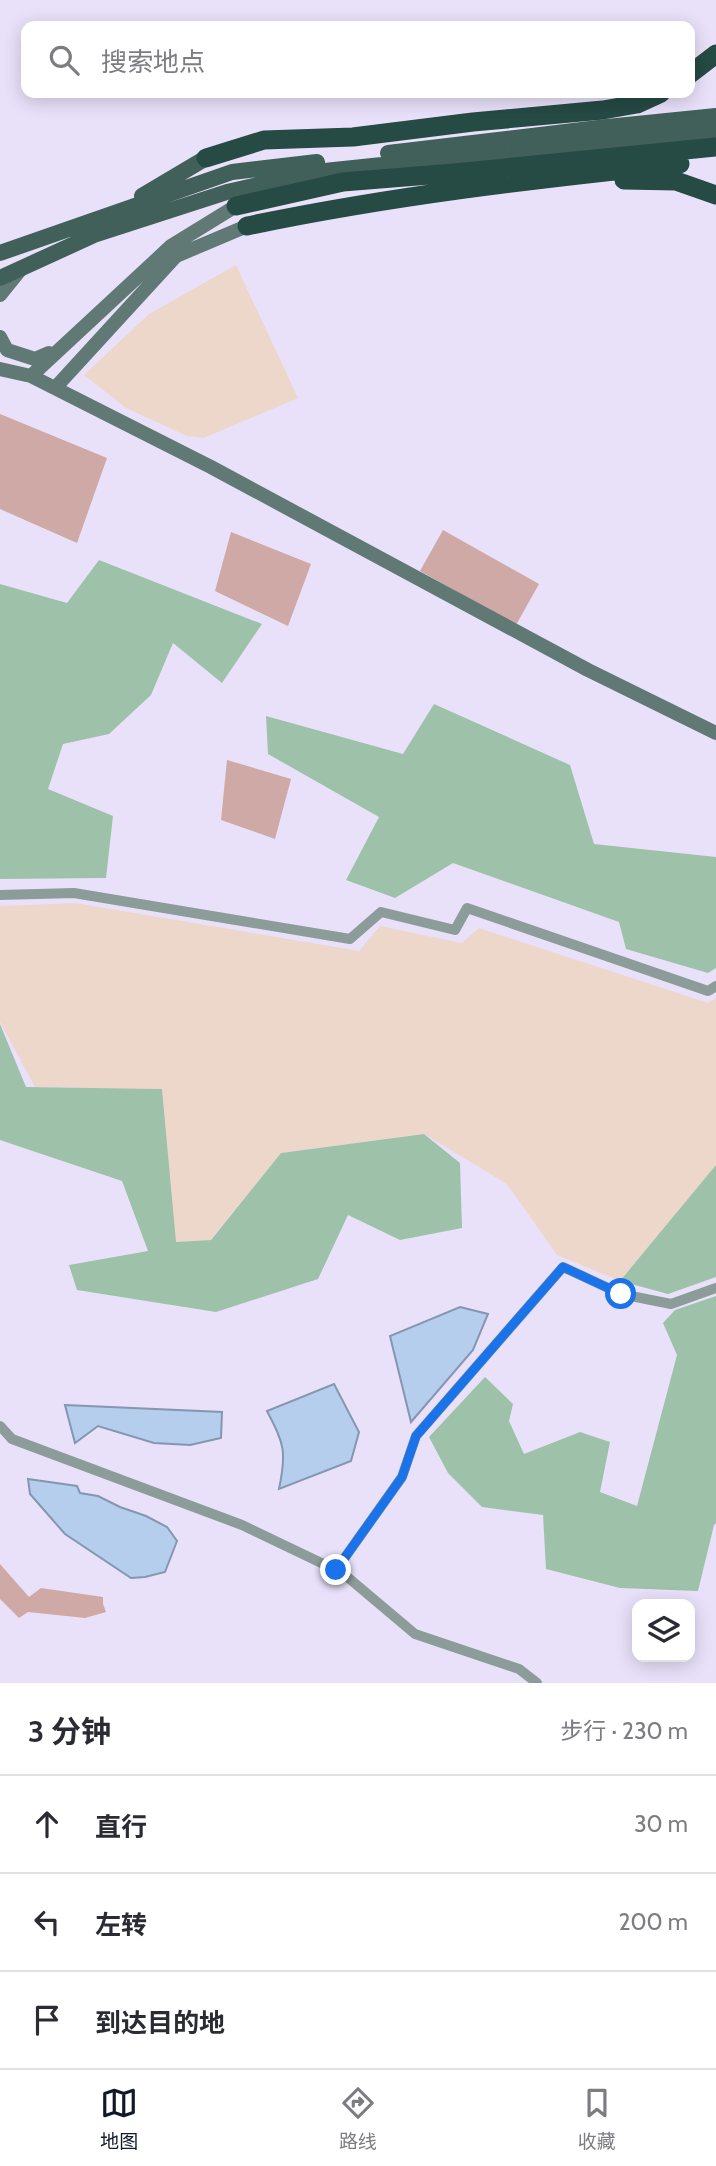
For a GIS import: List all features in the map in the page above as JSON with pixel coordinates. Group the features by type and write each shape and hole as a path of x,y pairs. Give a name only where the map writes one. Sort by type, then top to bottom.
{"highway":[{"path":"695,70 716,54"},
{"path":"206,158 264,140 353,137 603,110 636,104 650,98"},
{"path":"236,206 343,182 716,147"},
{"path":"247,226 308,213 546,178 716,160"},
{"path":"546,178 677,181 716,195"}],"main road":[{"path":"0,253 232,172 716,116"},
{"path":"0,278 106,232 227,192 315,172 716,130"},
{"path":"112,214 206,158"},
{"path":"31,376 172,246 236,206"},
{"path":"54,388 176,256 247,226"},
{"path":"0,295 21,269"},
{"path":"0,337 7,350 35,359 60,348"},
{"path":"0,369 31,376 223,474 588,670 716,733"}],"street":[{"path":"0,895 74,893 350,939 381,912 455,930 467,908 708,991 716,986"},
{"path":"336,1570 402,1477 416,1436 563,1267 621,1294 671,1304 716,1288"},
{"path":"0,1426 12,1439 242,1525 345,1574 415,1634 519,1669 537,1683"}],"shaded area":[{"path":"236,265 298,398 204,438 187,436 126,408 84,375 149,314"},
{"path":"75,903 359,951 380,926 462,943 479,928 708,1003 716,998 716,1168 620,1281 557,1255 507,1184 424,1134 281,1153 210,1240 175,1242 162,1089 35,1087 0,1022 0,906"}],"green space":[{"path":"99,560 262,624 222,683 173,643 151,695 109,734 63,744 48,789 113,816 106,878 0,879 0,584 67,603"},
{"path":"434,704 570,765 594,844 716,857 716,968 708,973 626,949 619,922 453,863 395,898 346,880 379,817 268,754 266,716 403,754"},
{"path":"0,1024 26,1087 162,1089 176,1242 211,1240 281,1153 424,1134 460,1163 462,1228 400,1240 348,1215 318,1279 216,1312 77,1290 69,1265 148,1251 122,1181 0,1140"},
{"path":"716,1165 716,1277 668,1294 620,1281"},
{"path":"716,1296 716,1523 698,1591 620,1588 546,1569 543,1515 482,1507 448,1473 429,1437 485,1377 513,1404 509,1421 524,1454 580,1432 610,1442 600,1492 637,1506 677,1355 663,1323 675,1310"}],"water":[{"path":"460,1307 488,1314 473,1350 411,1422 390,1336"},
{"path":"334,1384 359,1432 351,1461 279,1489 283,1465 282,1448 267,1411"},
{"path":"65,1405 222,1412 221,1438 190,1445 154,1443 98,1426 75,1443"},
{"path":"28,1479 77,1486 80,1493 98,1496 167,1527 177,1541 165,1572 131,1578 65,1534 30,1494"}],"building":[{"path":"0,414 107,458 77,543 0,509"},
{"path":"443,530 539,584 516,625 420,571"},
{"path":"231,532 311,564 288,626 215,591"},
{"path":"227,760 291,779 275,839 221,820"},
{"path":"0,1564 29,1597 41,1588 103,1597 106,1612 85,1618 28,1612 19,1618 0,1599"}],"route":[{"path":"336,1570 402,1477 416,1436 563,1267 621,1294"}]}
